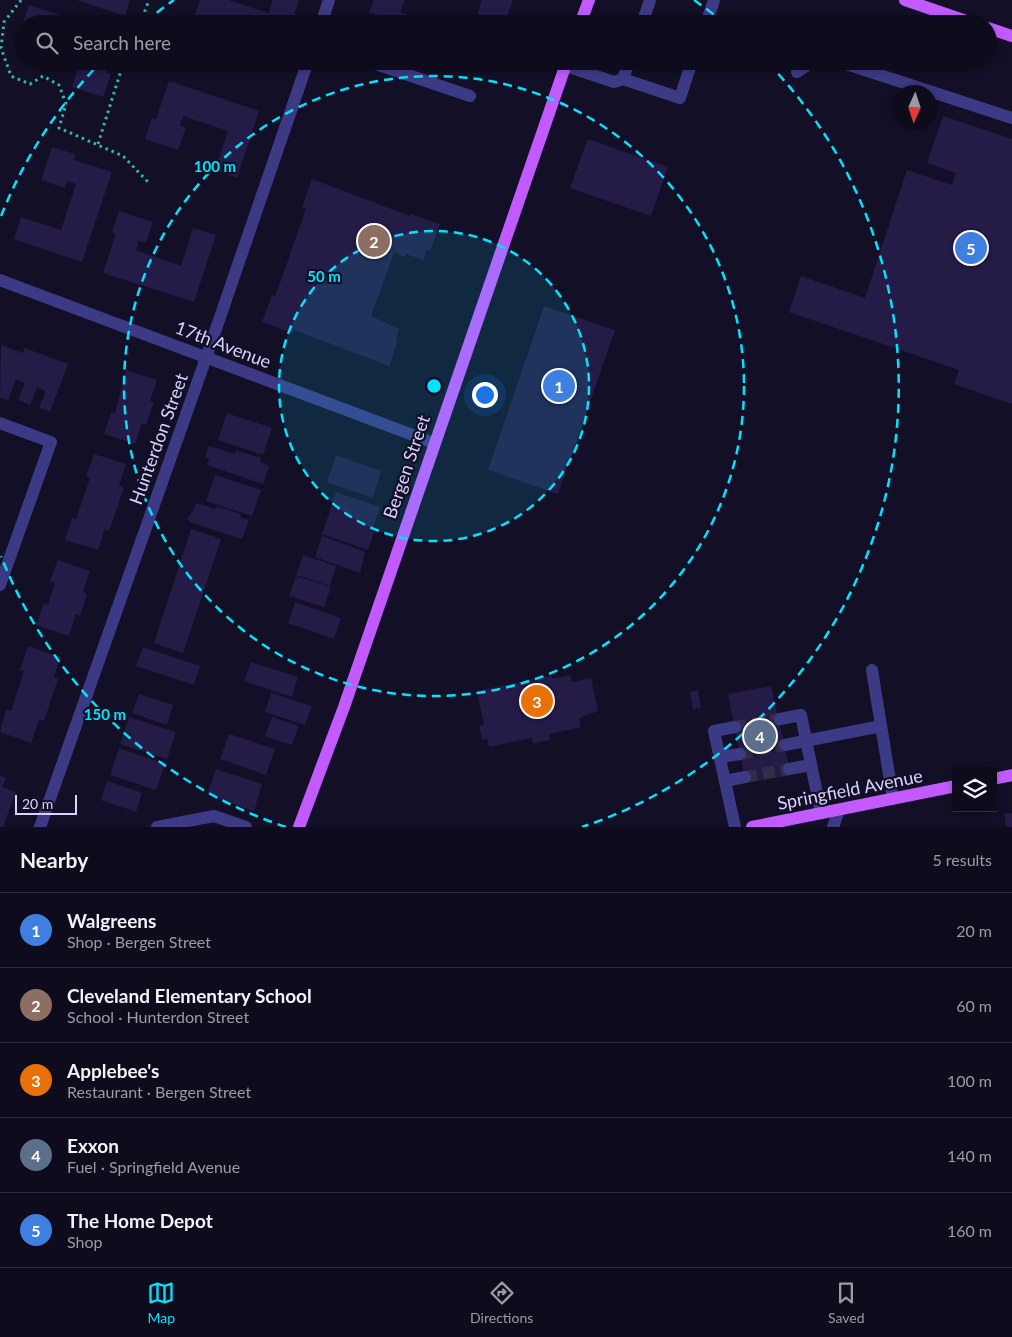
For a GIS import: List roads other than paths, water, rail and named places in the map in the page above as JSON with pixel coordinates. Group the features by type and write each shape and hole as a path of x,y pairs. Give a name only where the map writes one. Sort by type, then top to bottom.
{"main road":[{"path":"583,15 589,0"},
{"path":"905,0 949,15"},
{"path":"997,31 1012,36"},
{"name":"Bergen Street","path":"299,827 344,707 565,70"},
{"path":"997,778 1012,775"},
{"name":"Springfield Avenue","path":"752,827 952,787"}],"street":[{"path":"324,15 329,0"},
{"path":"645,15 650,0"},
{"path":"709,15 714,0"},
{"name":"Hunterdon Street","path":"40,827 206,358 305,70"},
{"path":"393,70 470,96"},
{"path":"584,70 614,82 623,79 680,98 689,70"},
{"path":"623,79 626,70"},
{"path":"865,70 1012,118"},
{"name":"17th Avenue","path":"0,280 434,443"},
{"path":"0,423 51,442 0,586"},
{"path":"872,670 893,799"},
{"path":"780,719 801,715 821,813"},
{"path":"785,745 881,726"},
{"path":"734,727 714,731 735,827"},
{"path":"720,757 740,754"},
{"path":"790,769 811,765"},
{"path":"725,781 745,777"},
{"path":"833,827 839,810"},
{"path":"157,827 214,816 246,827"}],"tunnel":[{"path":"735,727 780,719"},
{"path":"740,754 785,745"},
{"path":"745,777 789,769"}],"place":[{"name":"Cleveland Elementary School","path":"374,241"},
{"name":"The Home Depot","path":"971,248"},
{"name":"Walgreens","path":"559,386"},
{"name":"Applebee's","path":"537,701"},
{"name":"Exxon","path":"760,736"}]}
